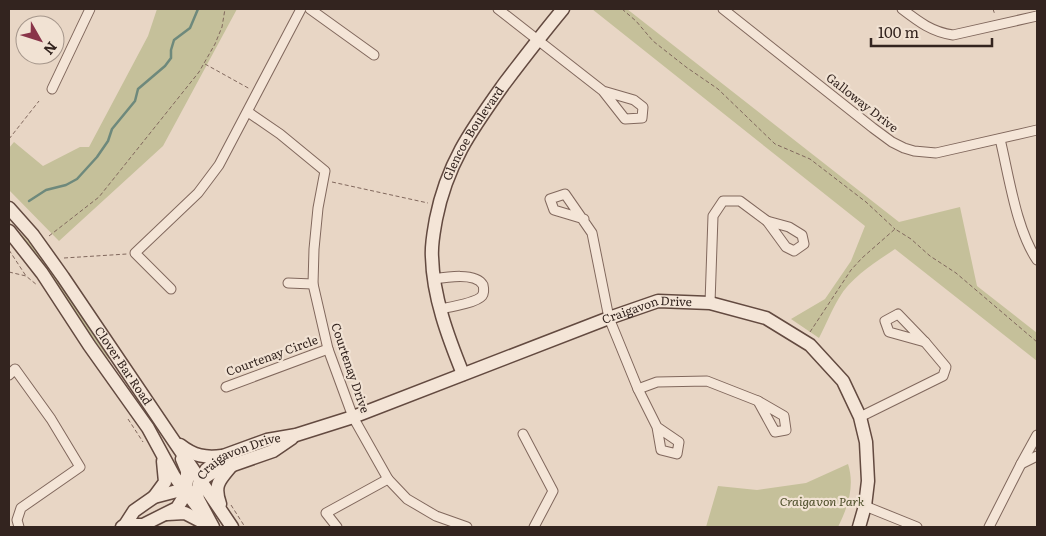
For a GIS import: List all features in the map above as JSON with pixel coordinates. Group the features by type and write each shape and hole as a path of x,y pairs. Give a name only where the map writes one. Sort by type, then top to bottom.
{"street":[{"path":"52,89 90,9"},
{"path":"171,289 135,253 198,193 219,165 301,9"},
{"path":"310,9 374,55"},
{"path":"498,9 603,91"},
{"name":"Glencoe Boulevard","path":"464,374 440,309 434,279 433,235 439,205 447,176 461,147 537,40 563,9"},
{"name":"Galloway Drive","path":"723,9 880,133 904,148 936,153 1037,130"},
{"path":"902,9 924,26 940,33 954,35 1037,16"},
{"path":"248,112 280,134 325,171 324,180"},
{"path":"1000,139 1021,228 1028,246 1037,260"},
{"name":"Courtenay Drive","path":"324,180 318,208 313,284 328,349 353,416 388,480 407,499 436,516 466,527"},
{"path":"710,303 713,216 723,201 740,200 767,221"},
{"name":"Clover Bar Road","path":"9,208 33,236 63,277 136,383 172,439 194,488"},
{"path":"584,219 592,233 609,318 638,389 657,427"},
{"name":"Clover Bar Road","path":"9,231 42,273 161,449 174,476 194,488"},
{"path":"434,279 452,276 473,278 481,282 484,289 482,296 476,300 440,309"},
{"path":"288,283 313,284"},
{"name":"Craigavon Drive","path":"165,514 177,508 209,466 273,451 296,435 353,416 609,318 658,302 710,303 766,318 810,345 843,381 860,417 866,442 868,480 865,506 859,527"},
{"path":"860,417 943,376 946,367 925,342"},
{"name":"Courtenay Circle","path":"226,387 328,349"},
{"path":"9,376 15,369 51,419 80,466 21,508 17,520 19,527"},
{"path":"638,389 657,382 708,381 758,401"},
{"path":"523,434 552,491 534,527"},
{"path":"989,527 1020,464 1037,435"},
{"path":"172,439 189,452 228,461 216,491 224,516"},
{"path":"172,439 187,471 187,478"},
{"path":"161,449 194,488 213,527"},
{"path":"154,497 165,482 166,471 161,449"},
{"path":"1020,464 1037,456"},
{"path":"337,527 326,513 388,480"},
{"path":"124,526 134,511 154,497 167,492 194,488 224,516 232,527"},
{"path":"865,506 917,527"},
{"path":"124,526 143,525 165,514 178,512 185,513 213,527"}],"path":[{"path":"46,238 99,197 205,63 219,36 225,9"},
{"path":"622,9 636,21 653,41 718,89 770,140 810,159 866,202 894,229 904,234 930,256 956,273 1037,342"},
{"path":"993,9 996,20"},
{"path":"205,63 250,90"},
{"path":"9,139 39,100"},
{"path":"324,180 439,205"},
{"path":"804,342 852,270 862,258 879,245 894,229"},
{"path":"9,250 26,276"},
{"path":"61,258 120,256 135,253"},
{"path":"227,500 246,527"}],"green space":[{"path":"157,9 237,9 163,146 59,241 9,190 9,148 14,142 43,166 80,147 89,147 148,36"},
{"path":"592,9 627,9 899,222 960,207 977,286 1037,333 1037,361 895,249 864,270 844,290 819,338 791,319 825,299 851,261 865,226"},
{"path":"9,222 29,242 51,271 109,359 9,225"},
{"name":"Craigavon Park","path":"848,464 851,488 845,512 838,527 706,527 718,486 757,490 806,483"}],"waterway":[{"path":"29,201 46,190 66,185 77,179 97,157 108,141 112,129 135,101 138,89 165,66 171,58 174,40 190,28 198,9"}]}
